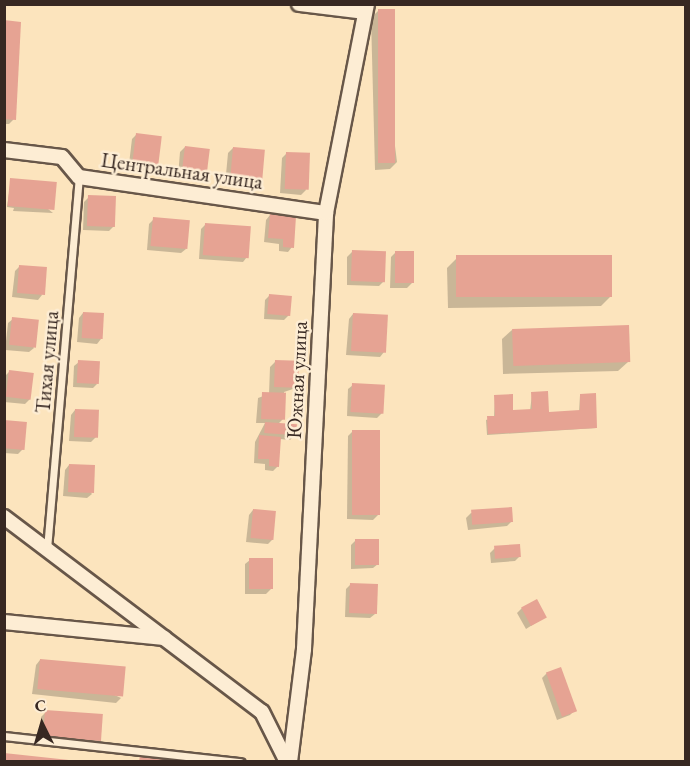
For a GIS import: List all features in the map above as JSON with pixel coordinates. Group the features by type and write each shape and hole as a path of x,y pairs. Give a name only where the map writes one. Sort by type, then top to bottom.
{"street":[{"path":"299,4 366,8"},
{"name":"Южная улица","path":"288,762 304,649 326,213 366,8"},
{"name":"Центральная улица","path":"4,150 62,157 79,177 326,213"},
{"path":"4,517 262,712 288,762"},
{"path":"4,622 164,639"}],"lane":[{"name":"Тихая улица","path":"47,549 79,177"},
{"path":"4,736 241,762"}],"building":[{"path":"378,9 395,9 395,163 378,163"},
{"path":"4,20 21,22 16,120 4,119"},
{"path":"136,133 162,136 158,170 132,167"},
{"path":"185,146 210,149 207,175 182,172"},
{"path":"233,147 265,150 262,184 230,181"},
{"path":"286,152 310,153 309,190 285,189"},
{"path":"10,178 57,182 54,210 8,206"},
{"path":"88,195 116,196 115,227 87,226"},
{"path":"270,214 296,216 294,248 283,247 283,239 268,238"},
{"path":"153,217 190,220 187,249 150,246"},
{"path":"205,223 251,226 249,258 203,255"},
{"path":"352,250 386,251 385,282 351,281"},
{"path":"395,251 414,251 414,283 395,283"},
{"path":"456,255 612,255 612,297 456,297"},
{"path":"19,265 47,267 45,295 17,293"},
{"path":"269,294 292,296 290,316 267,314"},
{"path":"83,312 104,313 103,339 82,338"},
{"path":"353,313 388,315 386,353 351,351"},
{"path":"12,317 39,320 36,348 9,345"},
{"path":"629,325 630,362 513,366 512,329"},
{"path":"78,360 100,361 99,384 77,383"},
{"path":"275,360 299,361 298,388 274,387"},
{"path":"9,370 34,373 31,400 6,397"},
{"path":"352,383 385,385 383,414 350,412"},
{"path":"548,391 549,412 580,410 580,394 596,393 597,428 488,434 487,416 495,416 494,395 513,394 513,410 532,409 531,392"},
{"path":"262,392 286,393 285,420 261,419"},
{"path":"75,409 99,410 98,438 74,437"},
{"path":"4,420 27,422 24,450 4,448"},
{"path":"265,422 297,424 296,435 264,433"},
{"path":"352,430 380,430 380,515 352,515"},
{"path":"259,435 281,437 279,467 269,466 269,459 258,459"},
{"path":"69,464 95,465 94,493 68,492"},
{"path":"512,507 513,522 472,525 471,510"},
{"path":"253,509 276,511 273,540 250,538"},
{"path":"355,539 379,539 379,565 355,565"},
{"path":"520,544 521,557 495,559 494,546"},
{"path":"249,558 273,558 273,589 249,589"},
{"path":"350,583 378,584 377,614 349,613"},
{"path":"537,599 547,618 531,626 521,607"},
{"path":"40,659 126,666 123,696 37,689"},
{"path":"561,667 577,711 562,717 546,672"},
{"path":"45,710 103,714 101,741 43,737"},
{"path":"4,753 69,760 69,762 4,762"},
{"path":"140,755 171,759 171,762 139,762"}]}
